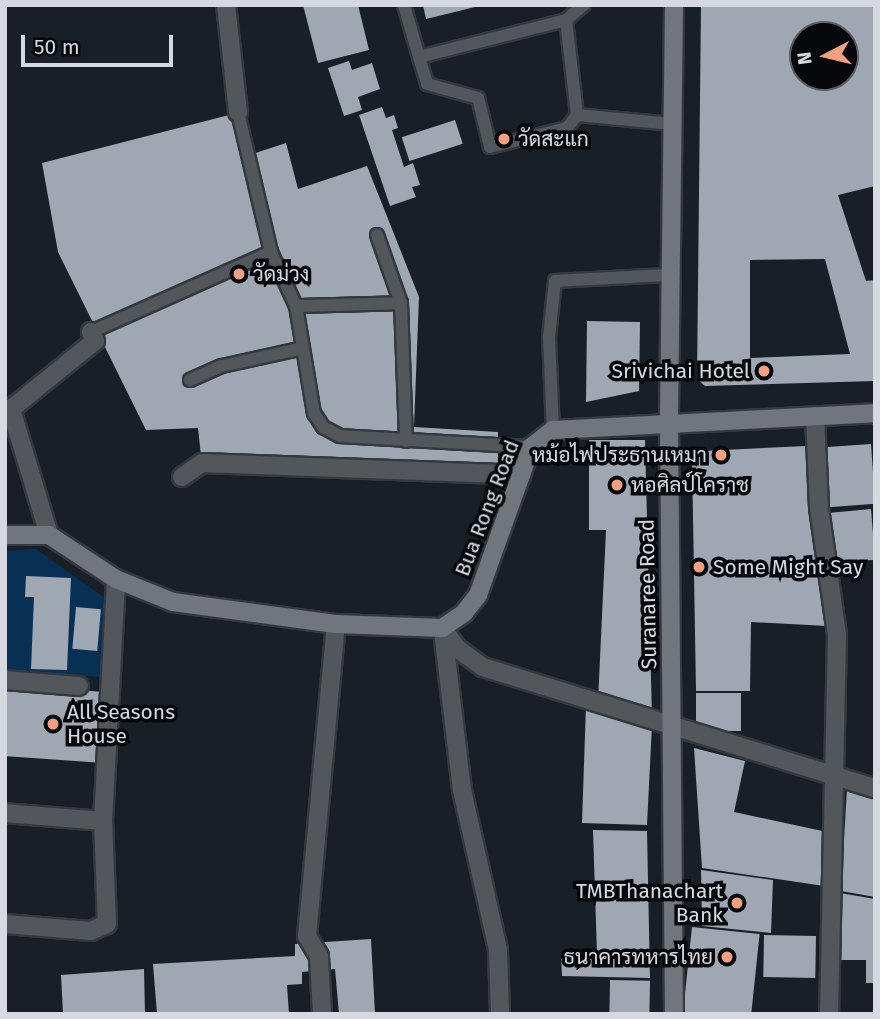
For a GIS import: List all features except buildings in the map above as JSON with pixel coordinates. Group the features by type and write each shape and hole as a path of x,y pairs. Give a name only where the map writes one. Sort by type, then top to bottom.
{"street":[{"path":"226,5 238,112"},
{"name":"Suranaree Road","path":"674,5 669,422 674,1014"},
{"path":"49,535 11,410 94,341 91,332"},
{"path":"554,430 875,413"},
{"path":"815,416 819,508 837,635 829,1014"},
{"name":"Bua Rong Road","path":"442,628 464,613 478,595 531,447 554,430"},
{"path":"182,477 202,463 522,475"},
{"path":"5,535 49,535 116,579 173,602 336,624 442,628"},
{"path":"5,924 101,930 107,924 103,821 116,579"},
{"path":"322,1014 318,956 307,936 336,624"},
{"path":"442,628 458,649 483,667 672,728 875,788"},
{"path":"442,628 462,790 498,950 500,1014"},
{"path":"5,680 79,686"},
{"path":"5,813 103,821"}],"lane":[{"path":"404,5 427,84 478,99 490,147 567,128 577,115 566,20"},
{"path":"419,57 566,20 584,5"},
{"path":"238,112 271,253 296,306 314,413 323,427 340,436 531,447"},
{"path":"577,115 673,124"},
{"path":"377,234 401,303 406,441"},
{"path":"91,332 271,253"},
{"path":"554,430 549,337 555,281 671,275"},
{"path":"296,306 401,303"},
{"path":"190,380 222,366 303,348"}],"shaded area":[{"path":"36,549 105,598 101,677 5,670 5,551"}],"place":[{"name":"วัดสะแก","path":"504,139"},
{"name":"วัดม่วง","path":"239,274"},
{"name":"Srivichai Hotel","path":"764,371"},
{"name":"หม้อไฟประธานเหมา","path":"721,455"},
{"name":"หอศิลป์โคราช","path":"617,485"},
{"name":"Some Might Say","path":"699,567"},
{"name":"All Seasons House","path":"53,724"},
{"name":"TMBThanachart Bank","path":"737,903"},
{"name":"ธนาคารทหารไทย","path":"727,957"}]}
